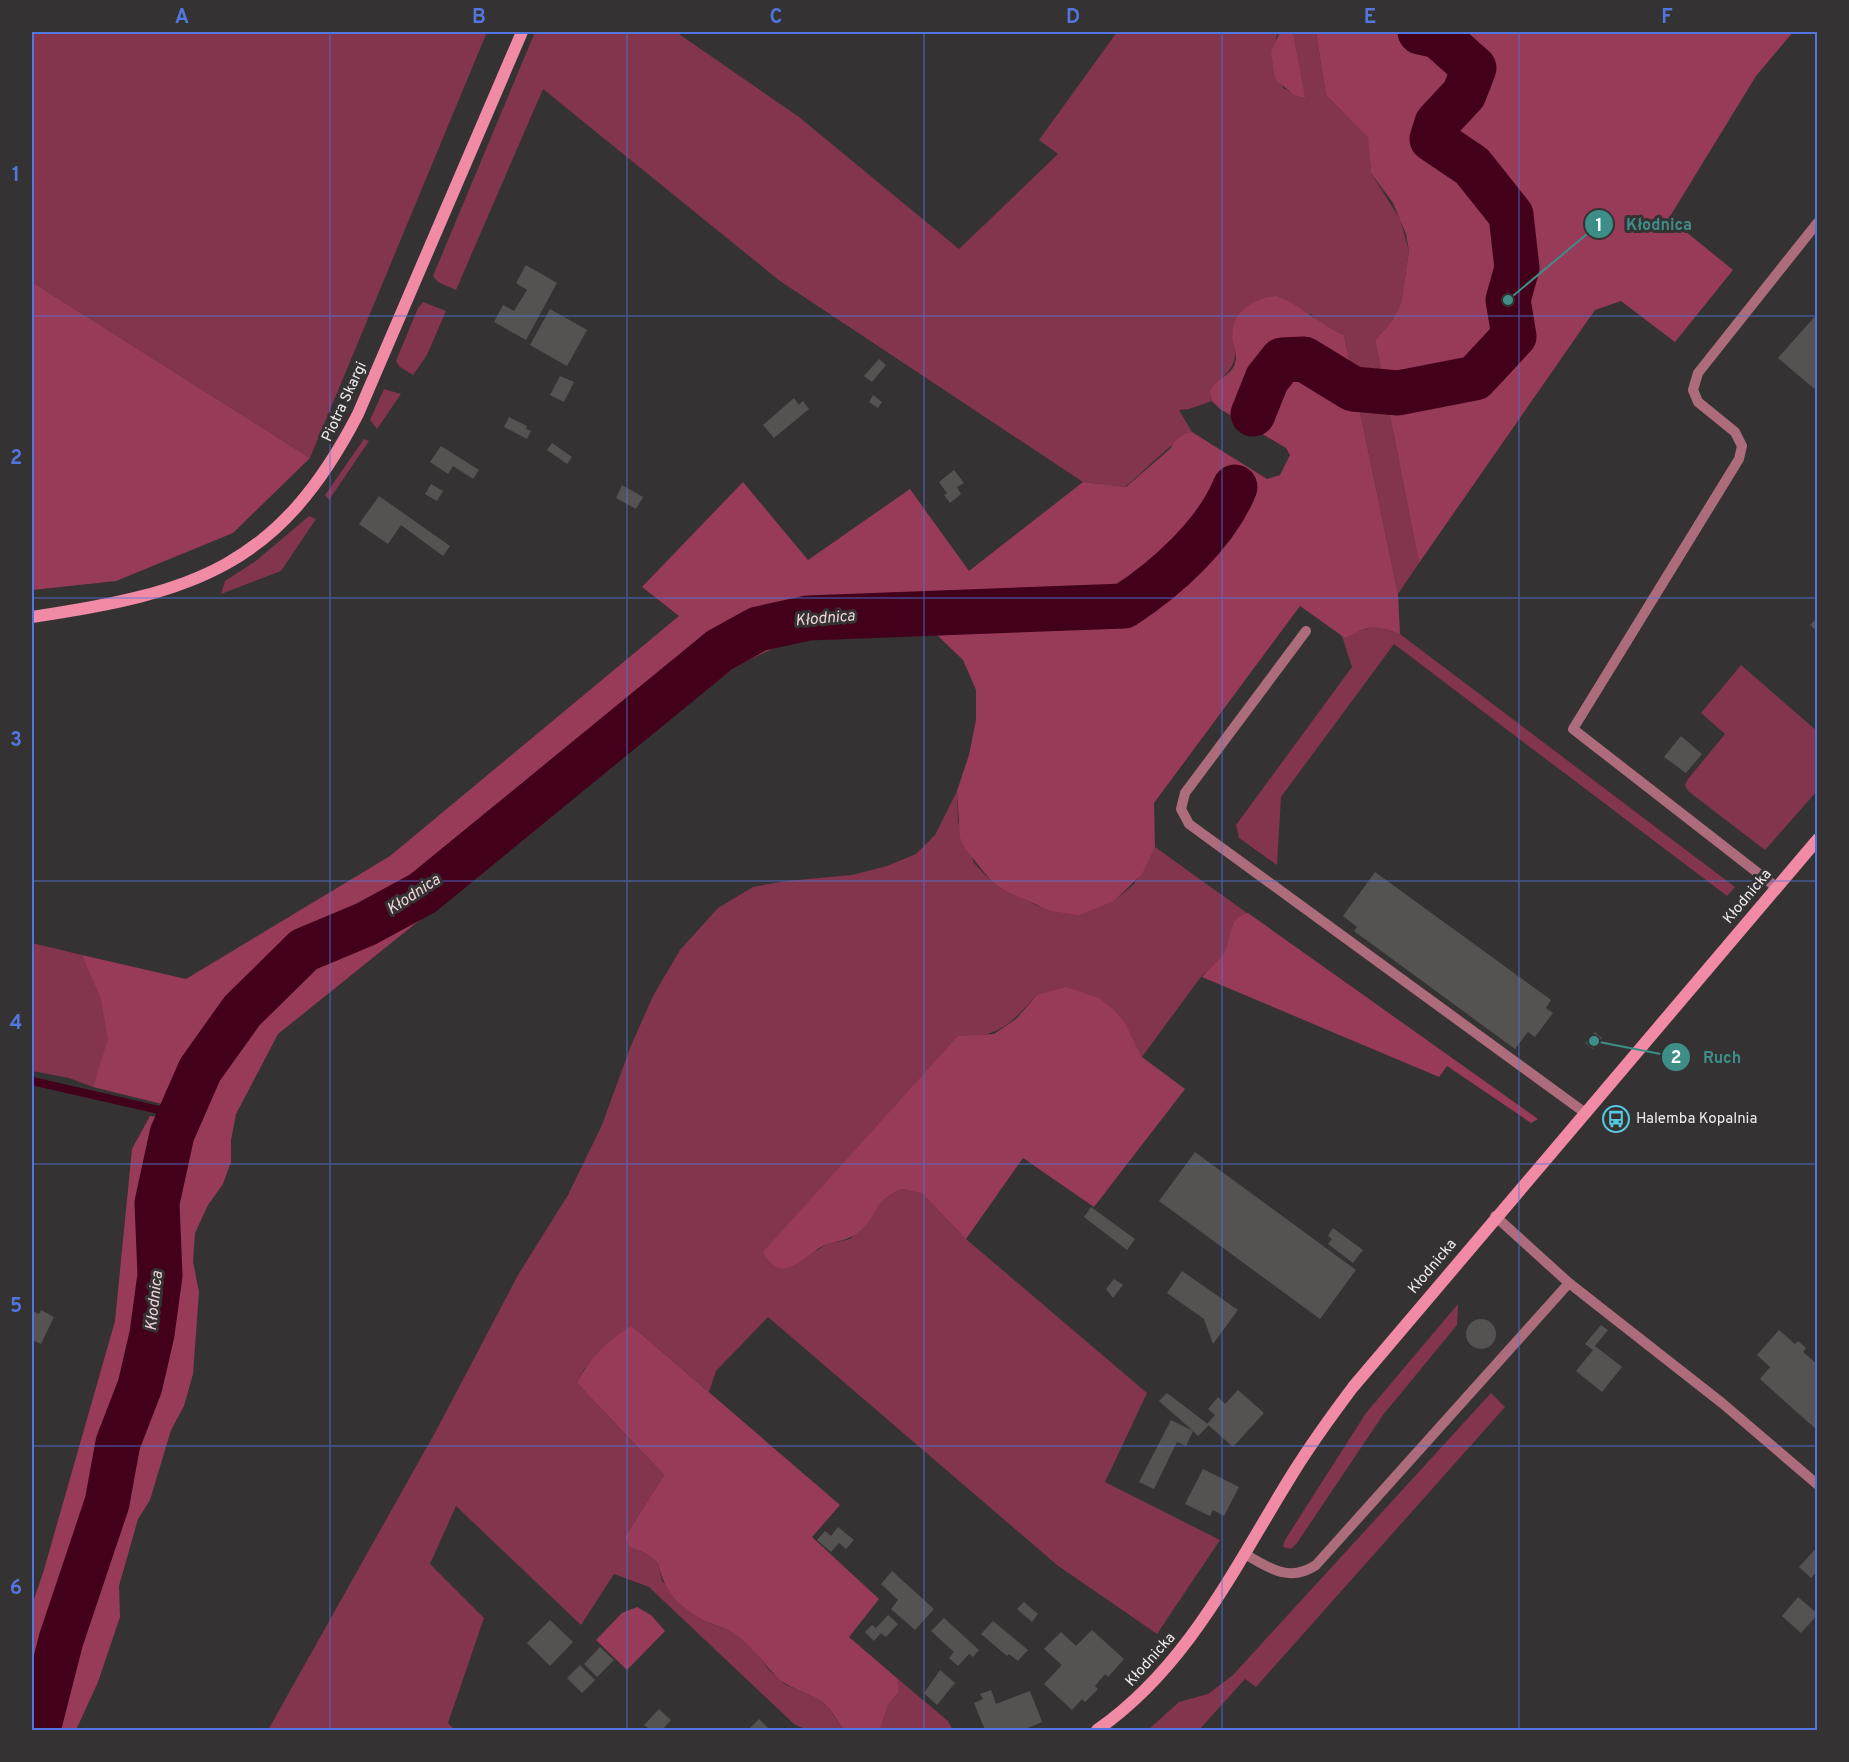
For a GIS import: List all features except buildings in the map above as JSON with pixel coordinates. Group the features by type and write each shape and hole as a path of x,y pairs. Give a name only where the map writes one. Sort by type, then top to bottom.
{"street":[{"name":"Piotra Skargi","path":"32,617 127,601 195,579 231,561 258,543 281,525 310,493 337,455 358,414 522,32"},
{"name":"Kłodnicka","path":"1097,1731 1134,1701 1185,1647 1245,1554 1293,1473 1353,1387 1495,1216 1818,839"}],"lane":[{"path":"1776,887 1573,729 1738,459 1742,446 1736,432 1698,402 1693,390 1698,373 1818,222"},
{"path":"1306,631 1185,793 1181,809 1189,824 1584,1112"},
{"path":"1495,1216 1569,1283 1722,1403 1818,1485"},
{"path":"1245,1554 1281,1574 1296,1574 1316,1565 1569,1283"}],"shaded area":[{"path":"32,32 487,32 310,458 32,282"},
{"path":"535,32 676,32 799,117 959,249 1058,154 1039,140 1117,32 1280,32 1276,36 1283,88 1304,98 1293,32 1316,32 1326,95 1369,137 1371,173 1400,219 1409,251 1401,303 1392,321 1375,340 1419,563 1398,594 1344,335 1320,324 1311,314 1233,343 1235,359 1229,371 1210,394 1212,401 1179,410 1192,432 1168,449 1125,487 1083,482 780,281 543,89 456,290 438,282 433,276"},
{"path":"1280,32 1293,32 1305,98 1294,95 1275,79 1271,52"},
{"path":"1316,32 1793,32 1756,76 1669,218 1733,270 1675,342 1621,301 1595,310 1419,563 1375,340 1392,321 1401,303 1409,251 1406,234 1393,203 1371,173 1368,137 1326,95"},
{"path":"32,282 310,458 233,533 116,581 32,590"},
{"path":"1276,296 1344,335 1398,594 1400,634 1372,627 1345,638 1300,606 1154,803 1155,847 1142,874 1114,901 1079,915 1051,911 1008,892 992,882 966,850 960,838 957,791 969,755 976,720 976,690 963,660 937,635 906,631 833,631 787,642 736,666 278,1034 236,1114 231,1140 231,1162 223,1184 208,1205 195,1233 193,1262 199,1292 193,1374 184,1406 171,1430 150,1500 138,1519 119,1586 120,1617 98,1682 76,1730 32,1730 32,1605 115,1321 132,1149 150,1116 185,1120 191,1112 192,1104 162,1104 93,1087 108,1039 101,999 82,955 186,979 390,856 679,616 642,587 743,482 808,560 910,489 969,571 1083,482 1126,487 1171,448 1177,440 1188,433 1192,432 1267,479 1280,475 1290,455 1286,448 1220,409 1212,401 1210,394 1214,385 1234,366 1236,354 1232,333 1238,316 1250,305"},
{"path":"423,302 446,311 427,355 413,375 400,367 396,361 418,308"},
{"path":"384,389 401,394 377,429 370,420"},
{"path":"364,439 369,441 329,500 325,495"},
{"path":"309,516 316,519 281,571 221,594 225,581 257,560"},
{"path":"1376,626 1400,634 1735,887 1727,896 1394,644 1281,797 1277,865 1239,838 1236,825 1352,667 1342,636"},
{"path":"1741,665 1817,731 1817,791 1765,850 1688,791 1685,785 1725,734 1701,713"},
{"path":"957,791 958,822 974,863 992,882 1038,906 1114,901 1134,884 1155,847 1247,913 1241,916 1234,925 1223,955 1200,978 1142,1057 1130,1033 1037,995 1002,1028 983,1035 972,1036 816,1251 827,1244 850,1239 870,1219 878,1203 889,1194 902,1189 922,1192 966,1239 1147,1393 1105,1482 1220,1540 1157,1634 1057,1565 768,1317 716,1371 709,1392 632,1326 584,1369 577,1383 664,1475 625,1537 629,1547 645,1553 658,1563 662,1581 711,1624 732,1631 750,1644 769,1670 786,1685 817,1698 827,1706 844,1730 807,1730 794,1724 649,1587 614,1574 581,1625 456,1506 430,1564 484,1618 448,1723 455,1730 268,1730 437,1429 518,1275 568,1195 602,1125 630,1048 653,996 680,950 718,908 753,887 786,881 852,875 887,866 916,854 935,835"},
{"path":"1248,913 1538,1119 1531,1123 1447,1066 1439,1077 1202,977 1222,956 1236,920"},
{"path":"32,943 82,955 97,985 105,1008 108,1041 93,1087 69,1078 32,1071"},
{"path":"1066,987 1099,998 1114,1010 1125,1023 1142,1057 1185,1089 1094,1207 1023,1158 966,1239 922,1193 902,1189 885,1198 867,1224 853,1236 819,1248 787,1268 779,1268 771,1263 763,1252 958,1036 994,1034 1016,1019 1037,995"},
{"path":"1458,1304 1457,1325 1383,1415 1297,1543 1291,1549 1283,1547 1285,1540 1366,1413"},
{"path":"632,1326 840,1505 812,1537 879,1599 849,1637 898,1679 898,1693 888,1705 880,1730 844,1730 826,1705 780,1680 742,1639 729,1630 700,1618 683,1606 670,1592 658,1563 645,1553 629,1547 625,1537 664,1475 577,1383 587,1366 600,1351"},
{"path":"1491,1393 1505,1407 1256,1687 1245,1679 1199,1730 1148,1730 1179,1702 1208,1694 1233,1675"},
{"path":"637,1607 651,1615 665,1631 627,1670 596,1640 622,1613"},
{"path":"898,1679 948,1721 953,1730 880,1730 888,1705 898,1693"}],"waterway":[{"name":"Kłodnica","path":"1253,414 1267,379 1282,360 1304,359 1353,389 1398,393 1475,378 1514,336 1508,300 1517,268 1511,215 1472,166 1432,139 1437,123 1464,94 1474,68 1438,36 1420,32"},
{"name":"Kłodnica","path":"38,1730 61,1640 107,1503 118,1443 140,1386 152,1334 160,1275 157,1203 172,1134 200,1070 242,1011 304,950 366,924 423,893 720,650 758,629 808,618 1124,606 1173,569 1203,538 1216,522 1235,487"},
{"path":"32,1081 181,1115"}],"place":[{"name":"Kłodnica","path":"1508,300"},
{"name":"Ruch","path":"1594,1041"},
{"name":"Halemba Kopalnia","path":"1616,1119"}]}
